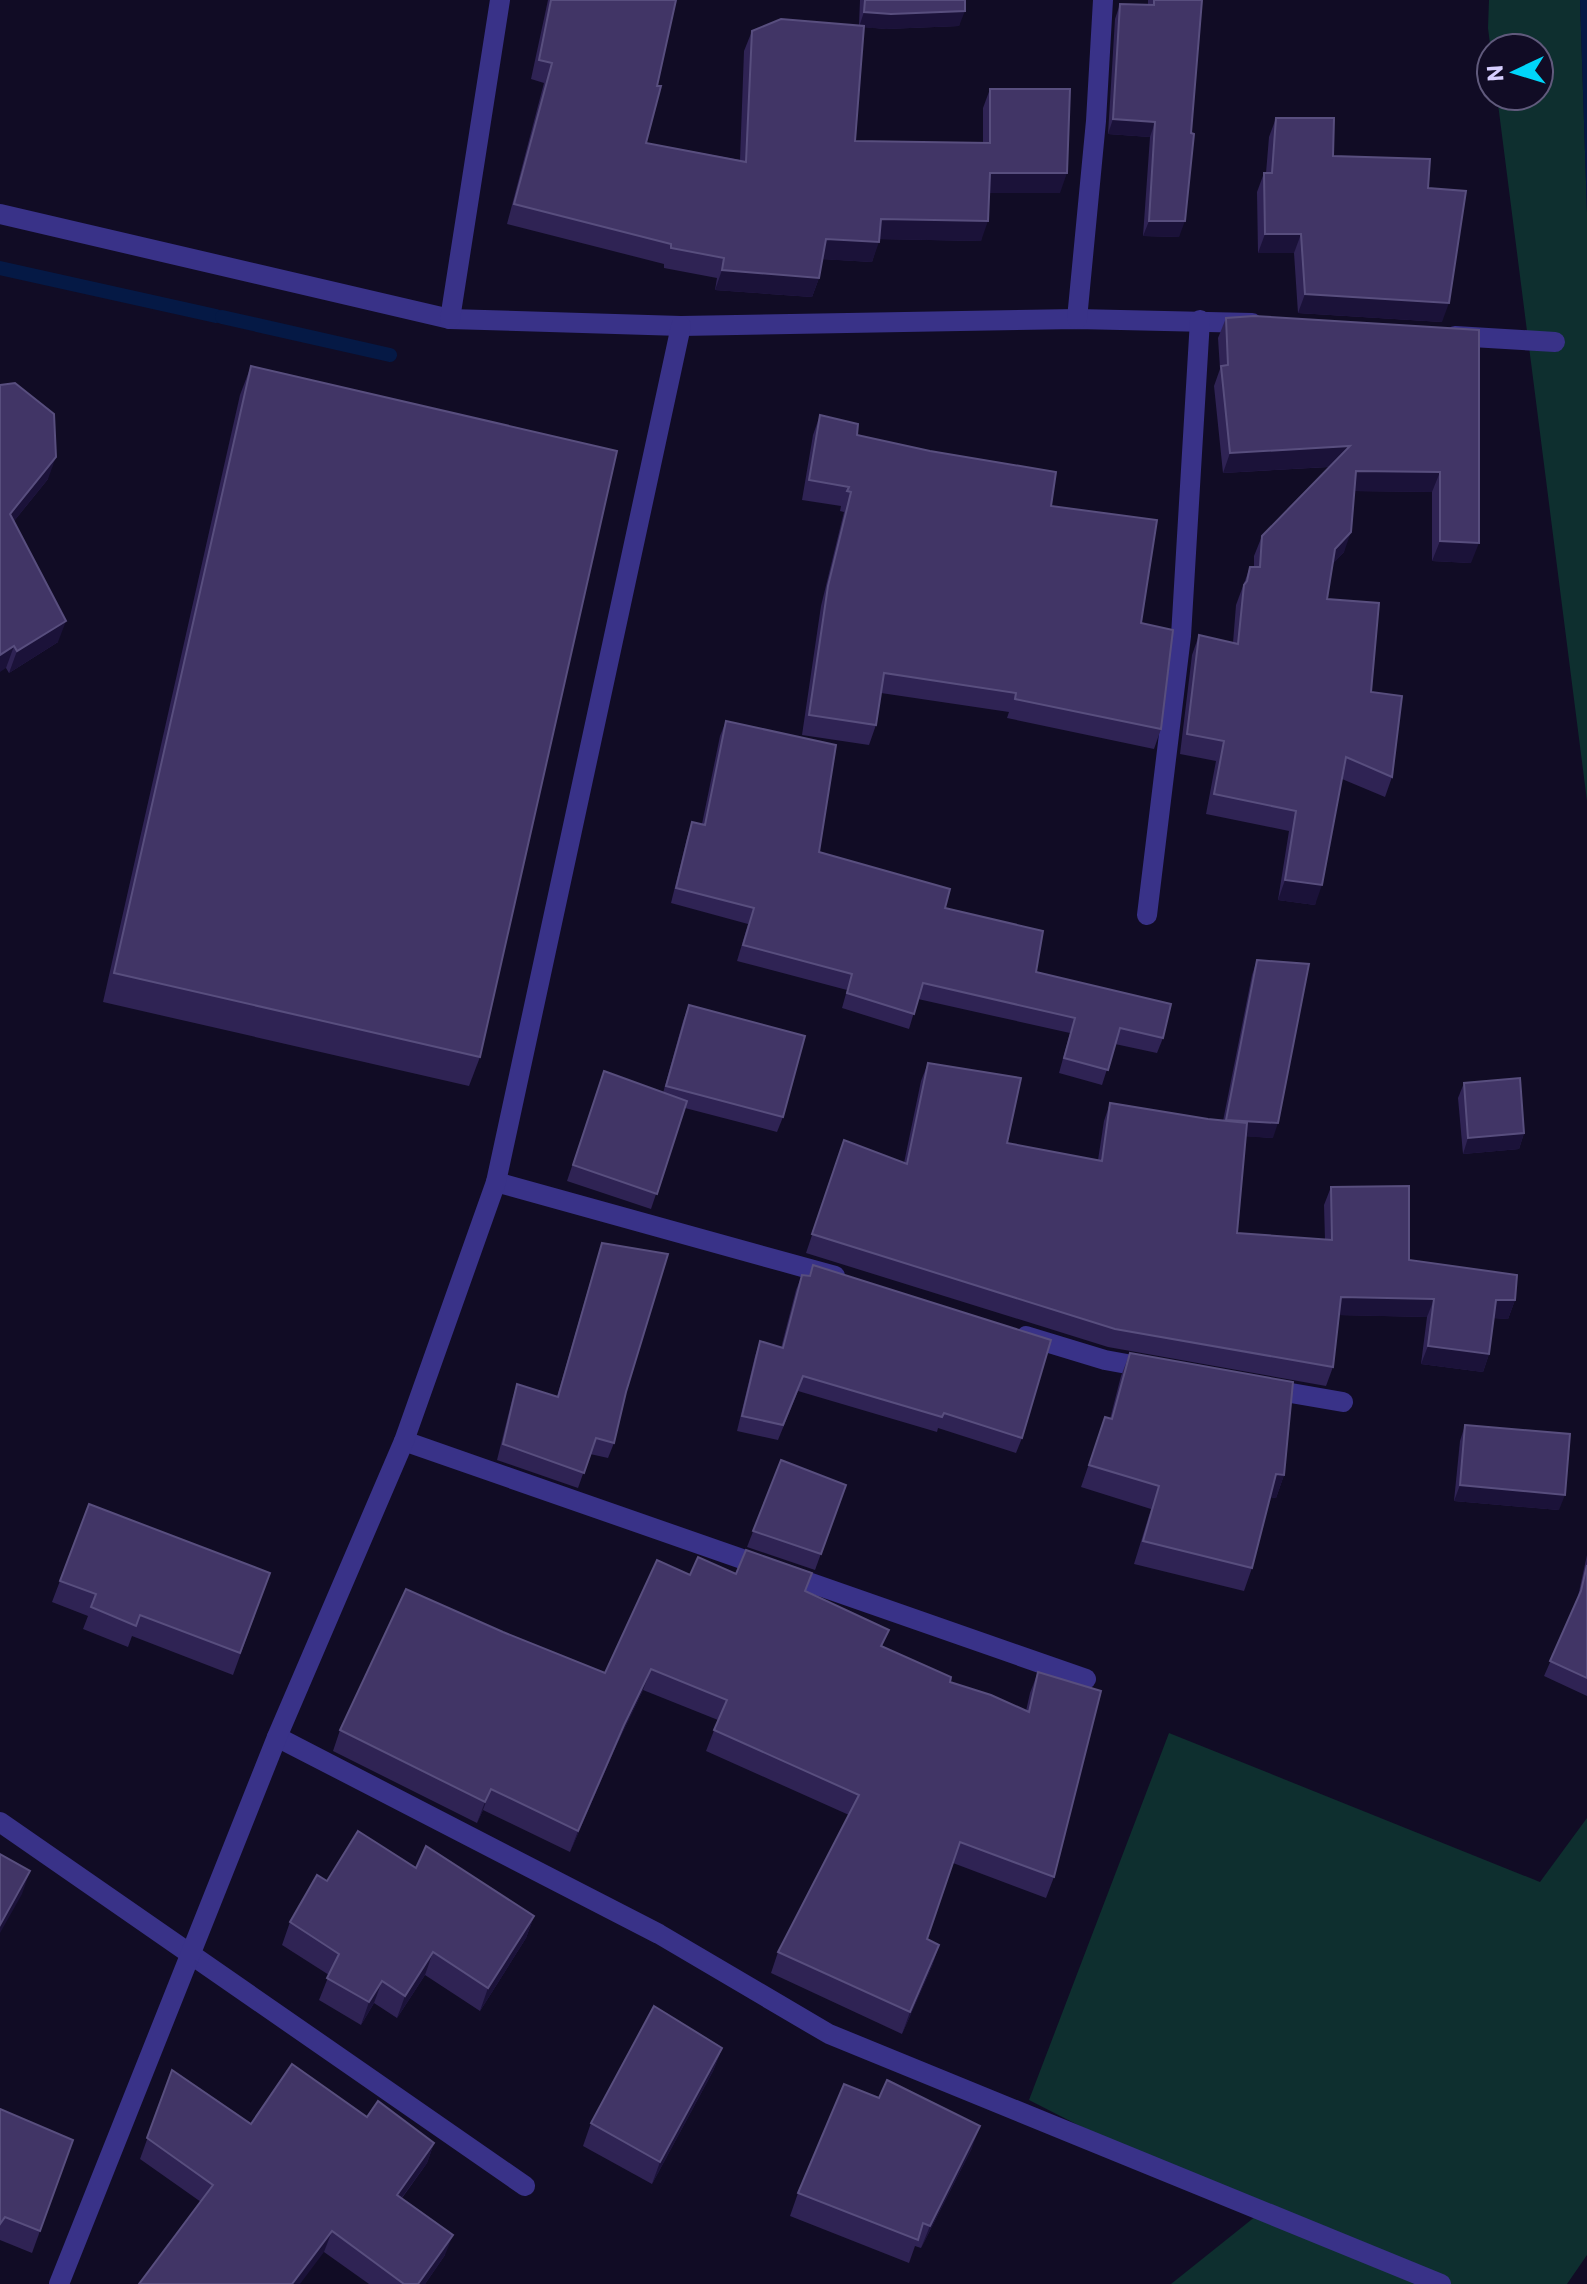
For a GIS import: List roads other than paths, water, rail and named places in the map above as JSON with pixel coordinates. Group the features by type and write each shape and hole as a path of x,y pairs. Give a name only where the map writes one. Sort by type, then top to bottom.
{"street":[{"path":"450,319 500,0"},
{"path":"1077,319 1096,121 1103,0"},
{"path":"0,214 450,319 681,326 1077,319 1277,324"},
{"path":"1147,915 1181,636 1200,320"},
{"path":"59,2284 277,1737 404,1441 496,1182 681,326"},
{"path":"1431,334 1555,342"},
{"path":"496,1182 785,1260 861,1284"},
{"path":"1014,1332 1105,1360 1164,1371"},
{"path":"1254,1386 1343,1402"},
{"path":"404,1441 1086,1679"},
{"path":"277,1737 659,1934 829,2034 1441,2284"},
{"path":"0,1822 525,2186"}],"water":[{"path":"1580,0 1587,0 1587,212"}],"waterway":[{"path":"0,268 216,316"},
{"path":"222,317 390,355"}]}
